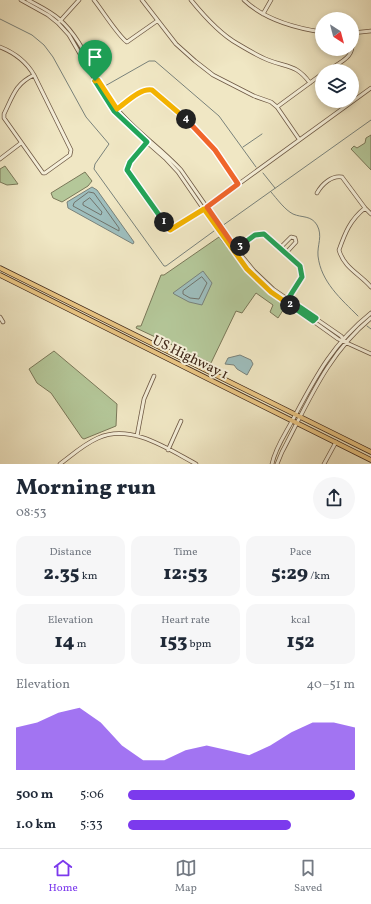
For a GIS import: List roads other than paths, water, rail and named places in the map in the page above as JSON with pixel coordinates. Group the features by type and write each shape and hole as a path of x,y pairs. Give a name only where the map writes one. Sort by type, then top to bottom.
{"main road":[{"name":"US Highway 1","path":"0,268 371,452"},
{"name":"US Highway 1","path":"0,275 371,460"},
{"path":"33,292 43,289"},
{"path":"42,296 53,294"},
{"path":"163,356 171,354"},
{"path":"169,360 180,358"}],"street":[{"path":"22,0 59,21"},
{"path":"28,0 50,12 59,21 80,49 116,110 181,170 234,250 257,277 343,340 371,354"},
{"path":"59,21 79,0"},
{"path":"94,0 123,40 127,42 157,21"},
{"path":"142,0 176,44 213,75 254,96 271,102 277,107 299,139"},
{"path":"191,0 206,18 236,44 268,60 302,72 310,83"},
{"path":"244,0 263,14 282,23 315,30"},
{"path":"263,14 271,0"},
{"path":"359,32 371,31"},
{"path":"0,47 23,60 34,76 71,153 51,169 43,173 6,122 4,114 20,82 34,76"},
{"path":"337,64 348,56"},
{"path":"277,107 315,79"},
{"path":"148,140 130,162 127,170 170,230 205,208 371,88"},
{"path":"116,110 141,92 147,89 152,90 194,126 215,150 238,184"},
{"path":"0,158 22,143"},
{"path":"317,192 321,186 334,177 342,177 371,214"},
{"path":"365,208 356,216 348,227 339,250 345,264 363,277 371,287"},
{"path":"234,250 259,234 264,234 279,249 300,266 302,277 287,300"},
{"path":"279,249 291,237 294,237 296,242 285,254"},
{"path":"272,464 278,448 295,414 326,359 371,313"},
{"path":"0,317 3,322"},
{"path":"277,464 300,417 343,340 371,318"},
{"path":"137,436 144,399 154,376"},
{"path":"168,450 181,421"},
{"path":"60,464 91,442 103,436 120,433 137,436 196,464"},
{"path":"324,464 336,442"}],"water":[{"path":"92,187 97,190 134,242 133,244 68,208 67,202"},
{"path":"203,271 212,283 202,305 189,302 173,293"},
{"path":"240,355 251,360 253,364 247,375 237,369 234,365 225,364 228,358"}],"waterway":[{"path":"0,19 32,35 44,45 53,57 86,117 109,144 95,164 94,169 164,266 214,231"},
{"path":"105,86 149,61 155,61 219,116 256,167"},
{"path":"222,226 371,120"},
{"path":"243,147 262,134"},
{"path":"263,173 275,188"},
{"path":"271,192 290,212 309,218 315,222 320,233 318,256 323,274 327,282 358,316"},
{"path":"367,326 371,329"}]}
